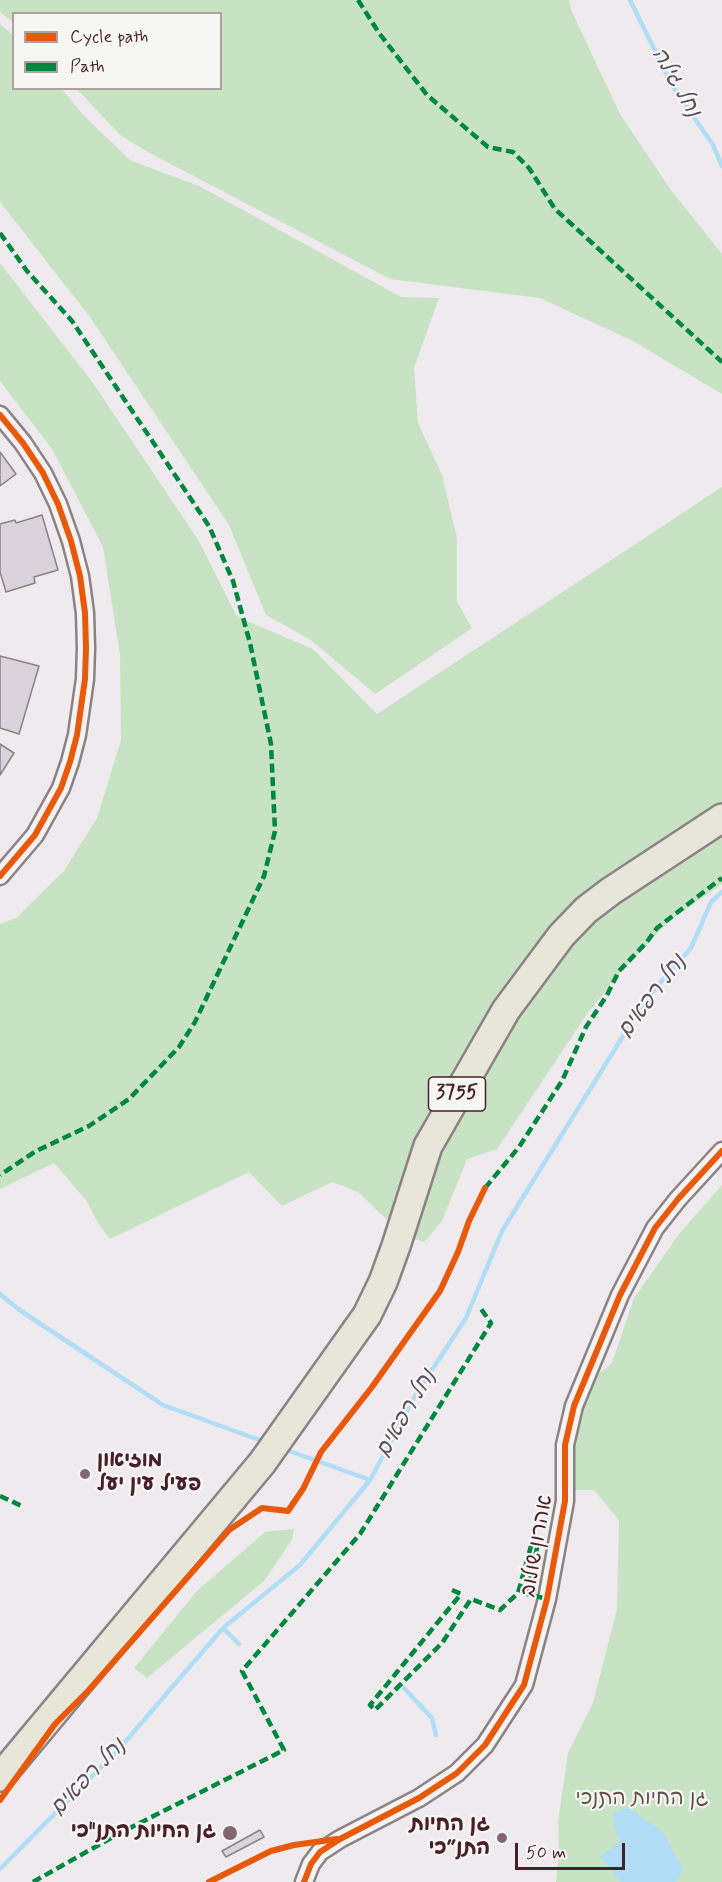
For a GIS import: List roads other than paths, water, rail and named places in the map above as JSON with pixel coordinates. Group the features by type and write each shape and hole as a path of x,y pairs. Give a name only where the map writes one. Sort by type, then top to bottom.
{"main road":[{"name":"3755","path":"0,1777 274,1445 367,1315 383,1282 396,1246 428,1146 506,1010 561,936 586,910 611,891 722,818"}],"street":[{"path":"0,415 23,443 43,473 58,504 80,576 85,614 86,648 82,708 70,762 61,788 40,827 21,854 0,876"},
{"name":"אהרון שולוב","path":"304,1882 311,1864 320,1852 340,1839 419,1798 458,1773 484,1745 524,1685 546,1599 565,1501 565,1445 574,1406 620,1295 655,1228 722,1151"}],"water":[{"path":"629,1807 662,1830 683,1869 676,1882 620,1882 600,1856 620,1842 613,1813"}],"waterway":[{"name":"נחל גילה","path":"630,0 672,85 713,145 722,166"},
{"name":"נחל רפאים","path":"0,1869 119,1749 223,1628 300,1565 370,1480 415,1396 466,1318 502,1231 646,999 691,948 711,902 722,892"},
{"path":"0,1294 21,1311 163,1405 265,1442"},
{"path":"284,1449 370,1480"},
{"path":"223,1628 239,1644"},
{"path":"404,1688 432,1718 436,1735"}],"place":[{"name":"מוזיאון פעיל עין יעל","path":"85,1474"},
{"name":"גן החיות התנ\"כי","path":"230,1833"},
{"name":"גן החיות התנ״כי","path":"502,1838"}],"park label":[{"name":"גן החיות התנכי","path":"642,1800"}]}
